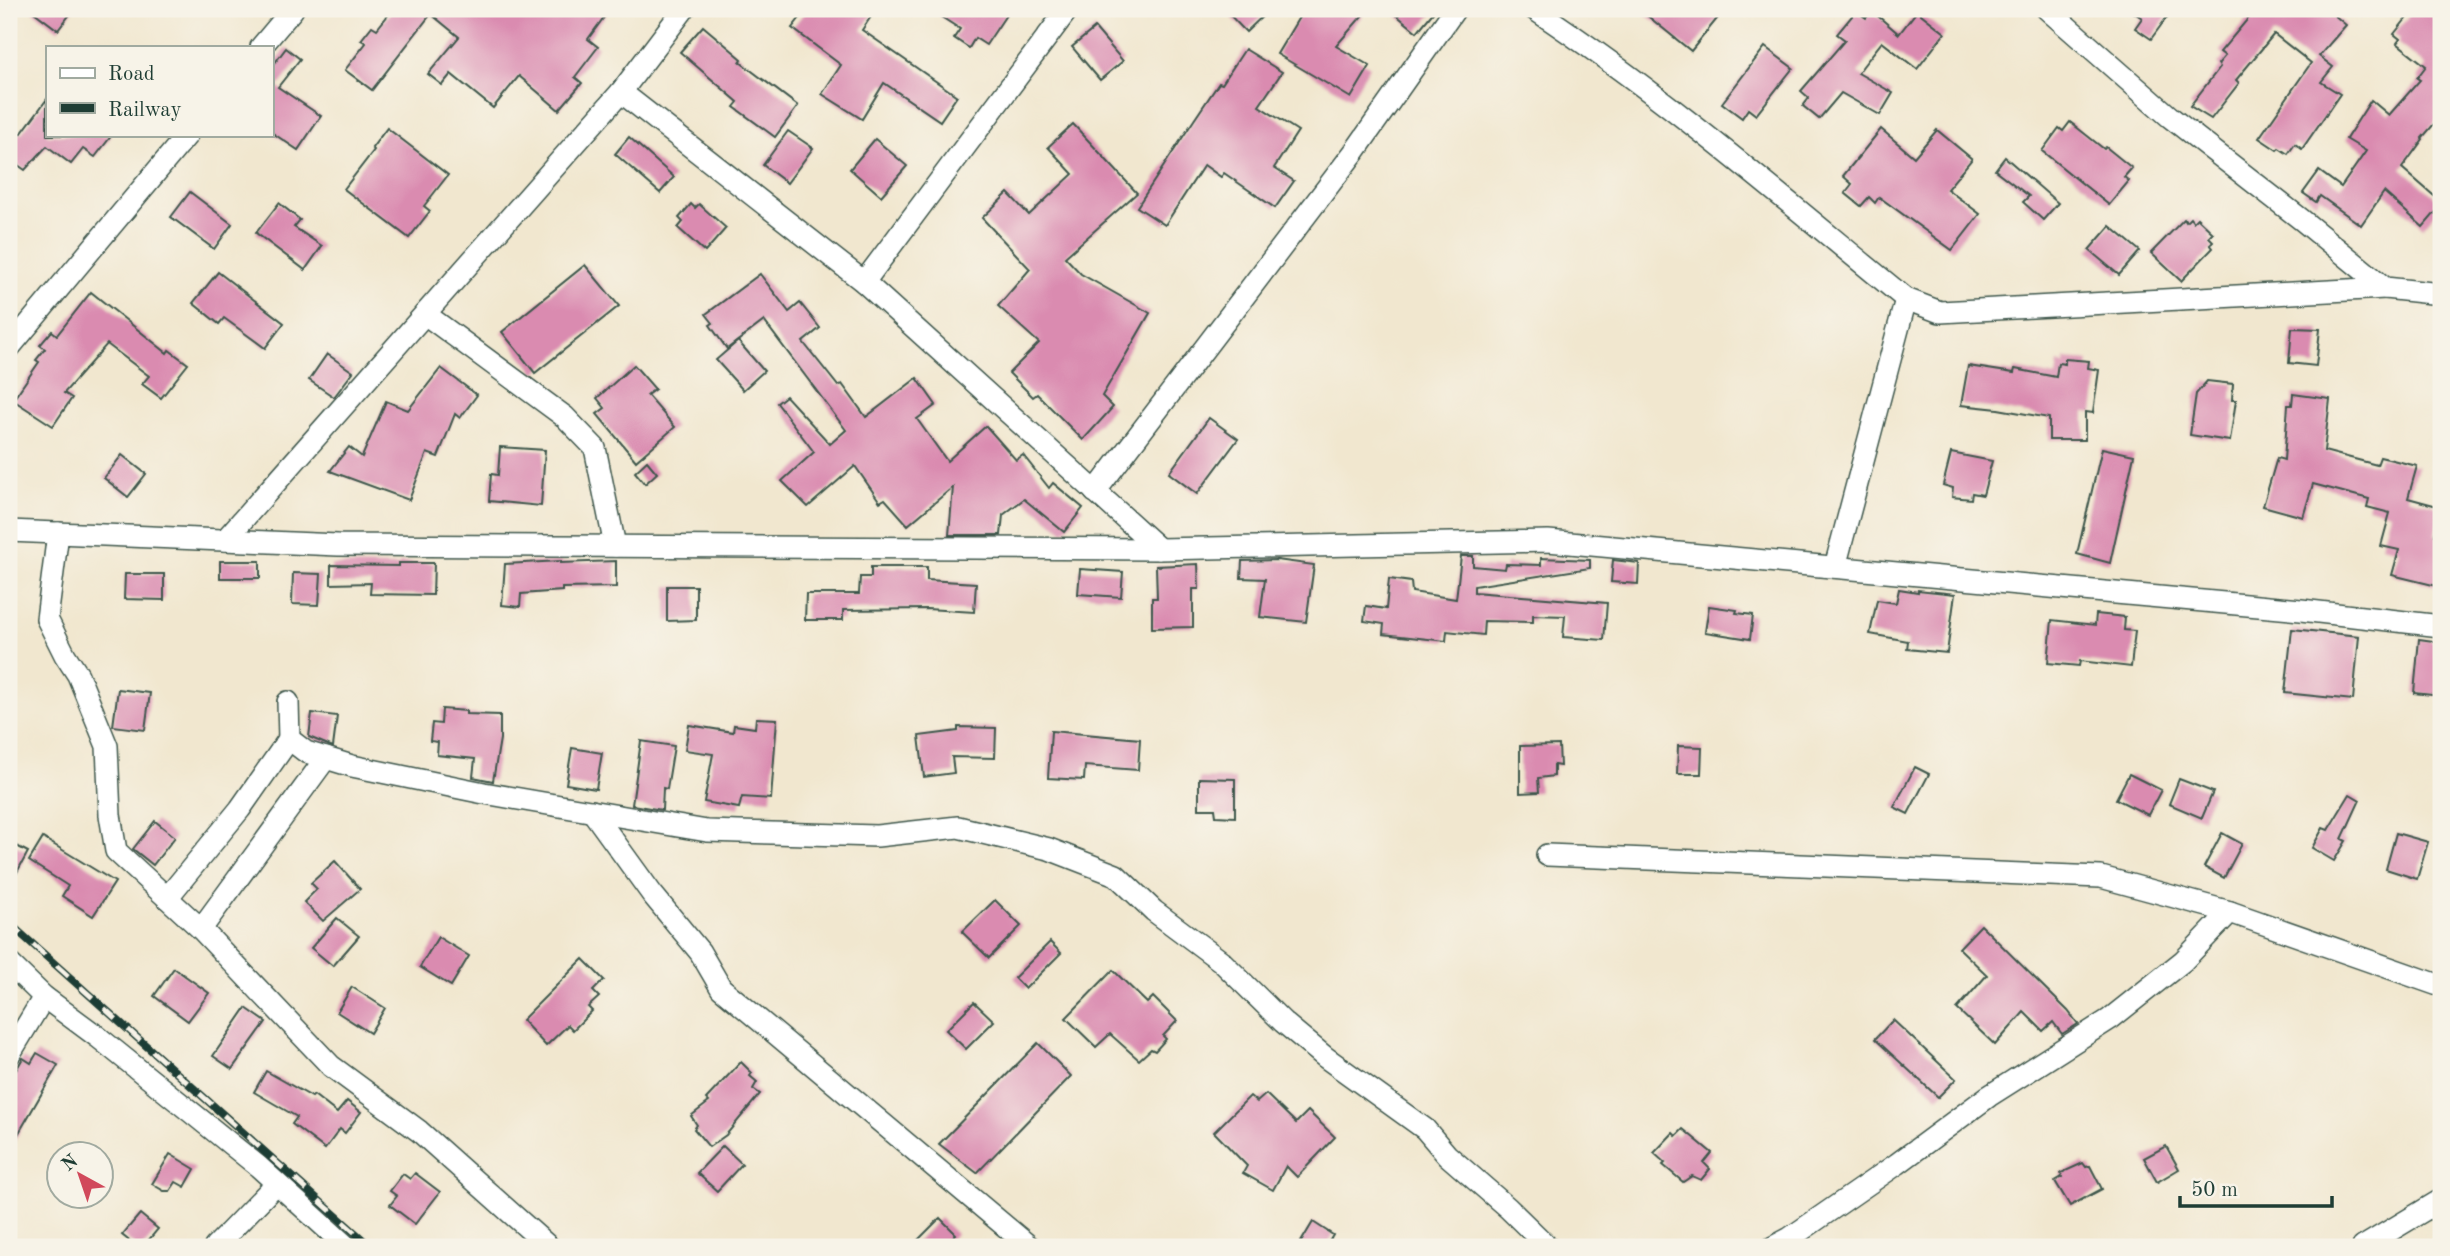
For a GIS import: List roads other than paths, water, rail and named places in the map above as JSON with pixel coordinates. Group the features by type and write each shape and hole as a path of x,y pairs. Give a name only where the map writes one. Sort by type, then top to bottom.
{"street":[{"path":"262,46 293,9"},
{"path":"225,540 621,92 684,9"},
{"path":"864,282 1068,9"},
{"path":"1096,492 1355,151 1455,9"},
{"path":"1534,9 1595,51 1711,139 1906,299 1940,312 2385,288 2441,294"},
{"path":"2047,9 2170,117 2385,288"},
{"path":"621,92 864,282 1159,550"},
{"path":"9,348 186,136"},
{"path":"1835,567 1906,299"},
{"path":"425,314 565,417 595,448 615,546"},
{"path":"9,531 338,545 1159,550 1548,541 2301,610 2441,626"},
{"path":"58,533 47,619 78,675 107,746 110,815 116,851 201,929 331,1066 419,1131 549,1247"},
{"path":"167,898 240,809 289,739 288,702"},
{"path":"289,739 306,752 352,765 484,793 707,831 877,836 958,827 1049,849 1116,875 1154,911 1221,961 1283,1022 1325,1057 1425,1129 1447,1155 1548,1247"},
{"path":"201,929 326,758"},
{"path":"592,811 652,894 700,951 721,988 1030,1247"},
{"path":"1547,855 2101,877 2230,912 2441,986"},
{"path":"1773,1247 1897,1164 1989,1096 2110,1019 2183,961 2230,912"},
{"path":"9,963 44,997 98,1037 276,1184 347,1247"},
{"path":"9,1055 44,997"},
{"path":"215,1247 276,1184"},
{"path":"2363,1247 2441,1200"}],"railway":[{"path":"9,923 371,1247"}]}
